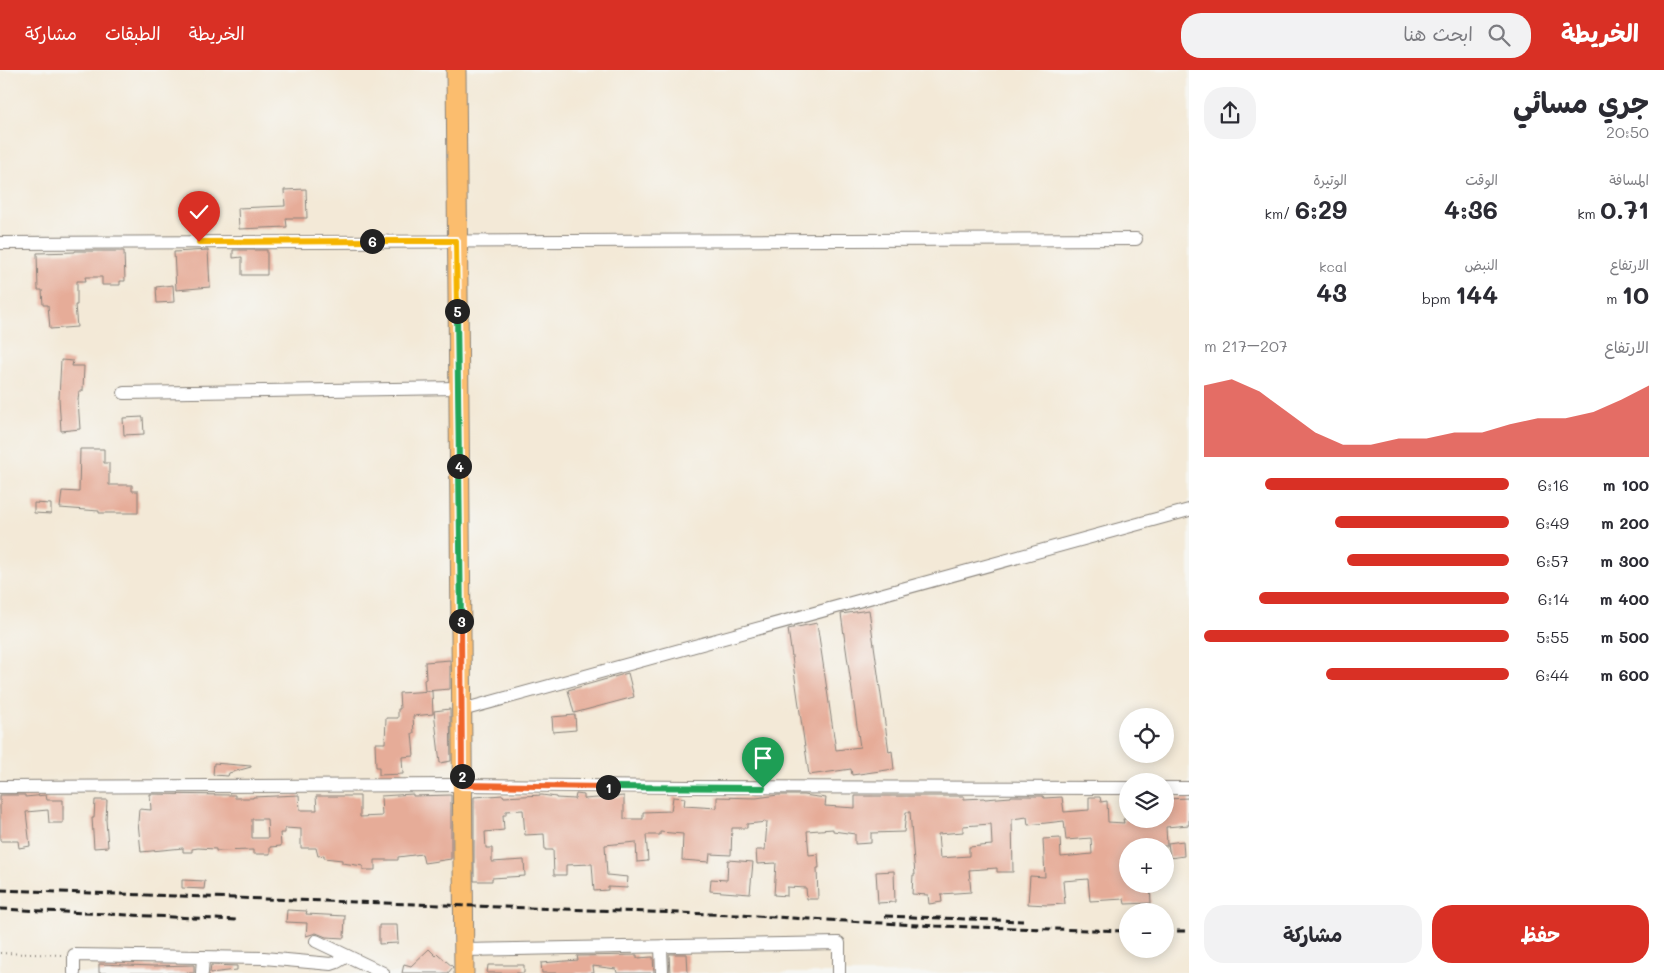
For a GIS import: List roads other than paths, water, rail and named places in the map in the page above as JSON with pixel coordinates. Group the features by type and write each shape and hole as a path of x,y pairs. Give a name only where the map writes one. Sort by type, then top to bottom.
{"main road":[{"path":"456,70 456,241 464,973"}],"street":[{"path":"0,242 1136,239"},
{"path":"124,393 458,388"},
{"path":"462,710 1189,510"},
{"path":"0,787 462,785 700,788 1119,788"},
{"path":"1174,788 1189,788"},
{"path":"316,941 383,973"},
{"path":"464,950 839,943 838,973"},
{"path":"661,947 662,973"},
{"path":"74,973 74,955 264,958 331,964 347,956"},
{"path":"202,973 203,957"}],"railway":[{"path":"0,890 738,915 936,926 1119,931"},
{"path":"0,909 237,920"},
{"path":"885,916 1023,921"},
{"path":"1174,931 1189,931"}]}
